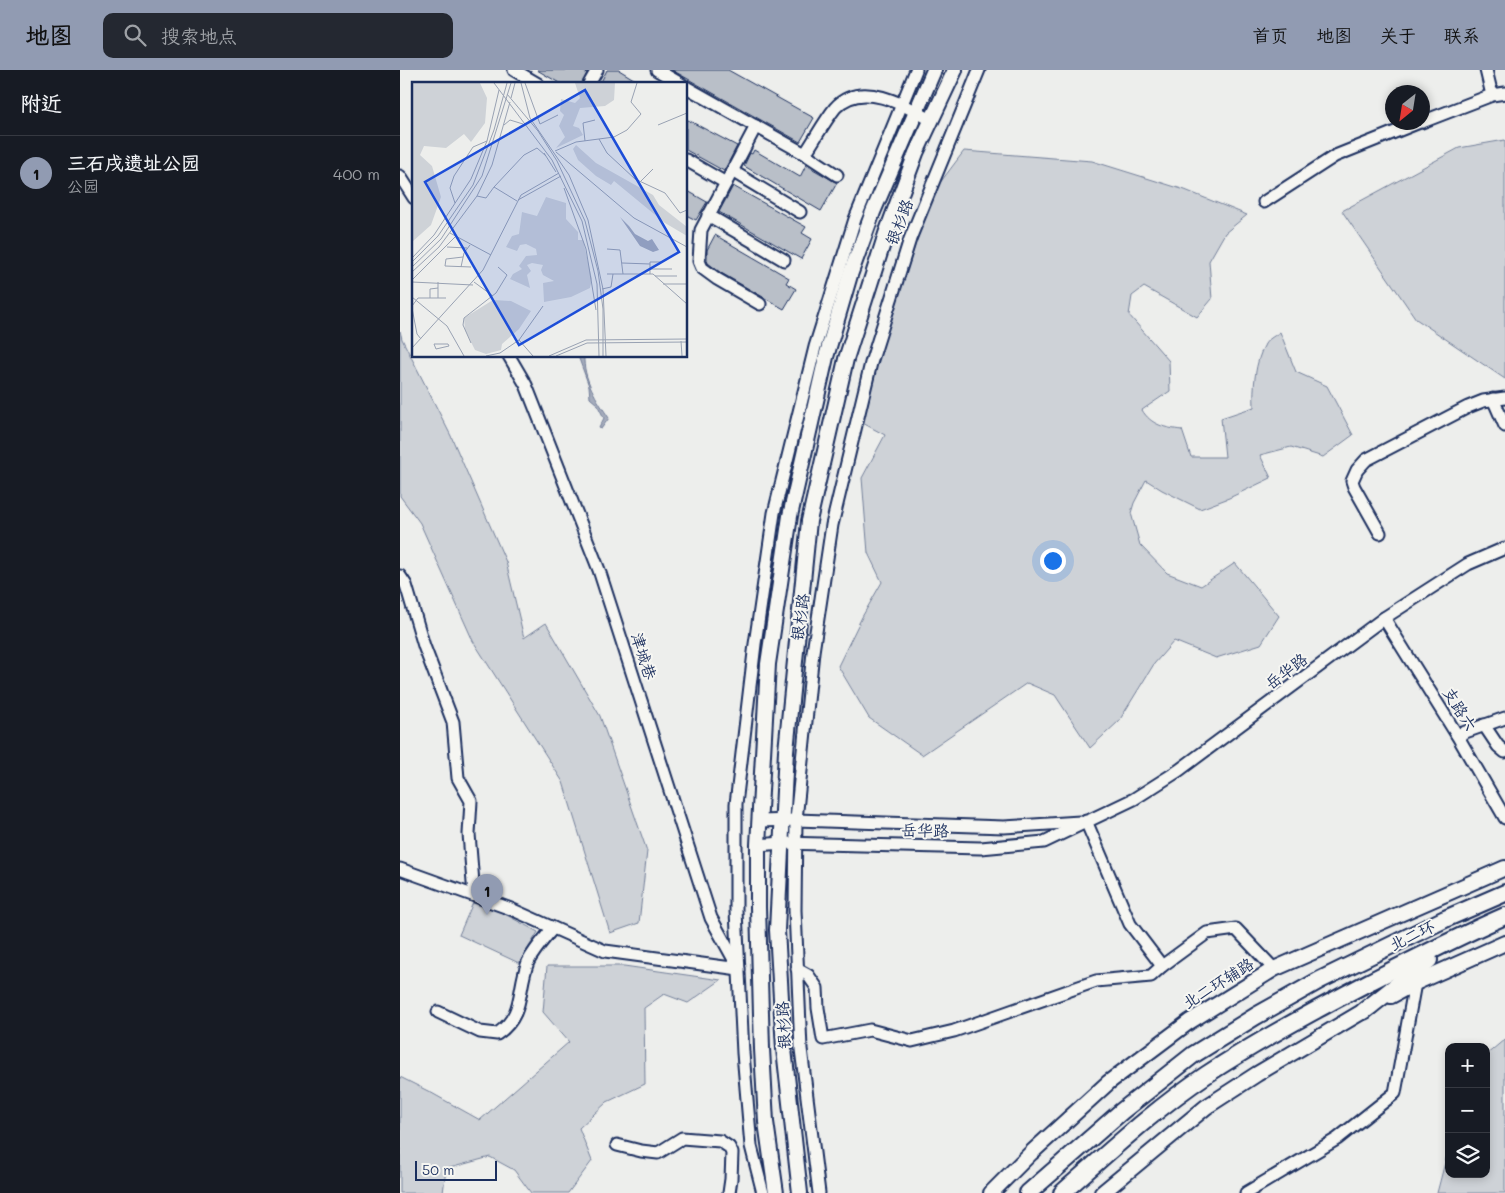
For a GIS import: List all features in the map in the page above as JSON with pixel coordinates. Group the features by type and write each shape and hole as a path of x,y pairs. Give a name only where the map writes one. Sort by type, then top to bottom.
{"highway":[{"name":"北二环","path":"1028,1193 1122,1111 1193,1055 1256,1016 1320,980 1445,919 1505,893"},
{"name":"北二环","path":"1062,1193 1132,1131 1205,1076 1264,1038 1458,936 1505,916"},
{"path":"1364,1011 1458,936"}],"main road":[{"name":"银杉路","path":"776,1193 766,1122 760,973 758,845 768,664 790,516 826,357 850,275 873,212 934,70"},
{"name":"银杉路","path":"800,1193 784,1049 778,940 789,843 786,751 808,521 846,359 886,234 916,153 955,70"},
{"name":"北二环辅路","path":"991,1193 1031,1153 1109,1082 1189,1022 1274,969 1505,868"},
{"path":"1102,1193 1206,1107 1257,1074 1415,983 1505,942"},
{"path":"766,1122 768,1193"}],"street":[{"path":"514,70 535,82"},
{"path":"590,82 597,70"},
{"path":"657,70 678,82"},
{"path":"763,1193 751,1146 743,1053 736,911 736,804 755,644 774,513 814,347 855,219 916,70"},
{"name":"银杉路","path":"789,820 832,524 869,372 910,239 980,70"},
{"path":"1486,70 1492,95"},
{"path":"688,88 805,154 837,175"},
{"path":"1430,119 1492,95 1505,93"},
{"path":"805,154 836,108 845,100 854,96 868,94 882,97 932,120"},
{"path":"756,126 701,230 699,261 702,268 717,280 760,304"},
{"path":"1264,202 1335,156 1401,130"},
{"path":"688,161 726,183"},
{"path":"732,171 800,212"},
{"path":"400,176 412,195"},
{"path":"708,215 784,260"},
{"name":"津城巷","path":"511,358 526,384 599,570 711,918 739,969"},
{"path":"1380,533 1354,487 1352,480 1362,464 1366,460 1468,407 1493,399 1505,398"},
{"path":"1493,399 1505,426"},
{"name":"岳华路","path":"758,845 789,843 981,848 1044,842 1134,799 1178,771 1384,618 1468,564 1505,548"},
{"path":"400,576 406,585 424,646 453,722 458,778 471,801 469,834 474,895"},
{"name":"支路六","path":"1384,618 1457,735 1505,818"},
{"path":"1457,735 1505,718"},
{"path":"1484,725 1498,746 1505,752"},
{"name":"岳华路","path":"759,821 789,820 1004,827 1086,821"},
{"path":"1086,821 1130,924 1162,966"},
{"name":"银杉路","path":"789,843 795,910 801,1049 819,1193"},
{"path":"400,869 511,909 605,951 739,969"},
{"path":"438,1012 480,1032 497,1034 506,1028 517,1012 529,962 553,928"},
{"path":"797,969 808,975 817,988 823,1039 870,1030 912,1041 954,1031 1096,981 1150,976 1207,933 1236,930 1274,969"},
{"path":"1246,1193 1336,1139 1395,1093 1415,983"},
{"path":"617,1145 641,1151 658,1152 667,1149 682,1138 720,1141 729,1147 732,1153 729,1193"}],"shaded area":[{"path":"1505,140 1505,379 1416,319 1342,211 1459,148"},
{"path":"964,151 1092,161 1185,190 1247,215 1225,233 1209,261 1212,299 1197,317 1144,287 1132,296 1129,315 1169,361 1170,391 1142,410 1159,425 1182,430 1191,457 1225,457 1221,418 1254,407 1254,383 1259,359 1266,342 1280,332 1296,372 1327,386 1353,435 1323,457 1291,447 1260,455 1271,478 1229,498 1200,509 1146,480 1131,513 1140,545 1167,573 1201,586 1235,563 1279,616 1261,644 1216,658 1174,641 1154,664 1119,721 1090,748 1055,695 1027,683 922,755 869,718 838,666 882,582 868,553 862,478 885,435 857,420 933,192"},
{"path":"400,331 402,339 451,436 506,562 524,638 546,623 600,716 647,851 639,923 610,933 563,782 473,641 420,523 400,496"},
{"path":"475,898 538,932 519,963 459,935"},
{"path":"547,966 624,966 721,980 688,1003 664,994 644,1008 645,1084 607,1102 579,1128 592,1161 568,1193 531,1193 514,1170 490,1157 446,1169 443,1193 400,1193 400,1077 480,1120 569,1042 543,1012"},
{"path":"1505,1039 1505,1193 1437,1193 1445,1162 1445,1178 1490,1178 1490,1052"}],"water":[{"path":"579,358 584,358 588,381 609,418 601,429 599,428 604,418 597,404 590,398 589,386"}],"building":[{"path":"537,70 581,70 587,73 583,82 558,82"},
{"path":"607,70 619,70 639,82 601,82"},
{"path":"672,70 728,70 814,118 800,142"},
{"path":"688,120 737,146 724,171 688,151"},
{"path":"754,150 800,177 806,165 837,183 821,211 744,166 750,153 752,154"},
{"path":"733,186 806,227 802,233 812,239 801,259 719,212"},
{"path":"688,191 707,202 696,220 688,216"},
{"path":"715,235 789,278 786,283 796,289 784,309 721,273 708,263 707,250"}],"place":[{"name":"三石戌遗址公园","path":"487,915"}]}
